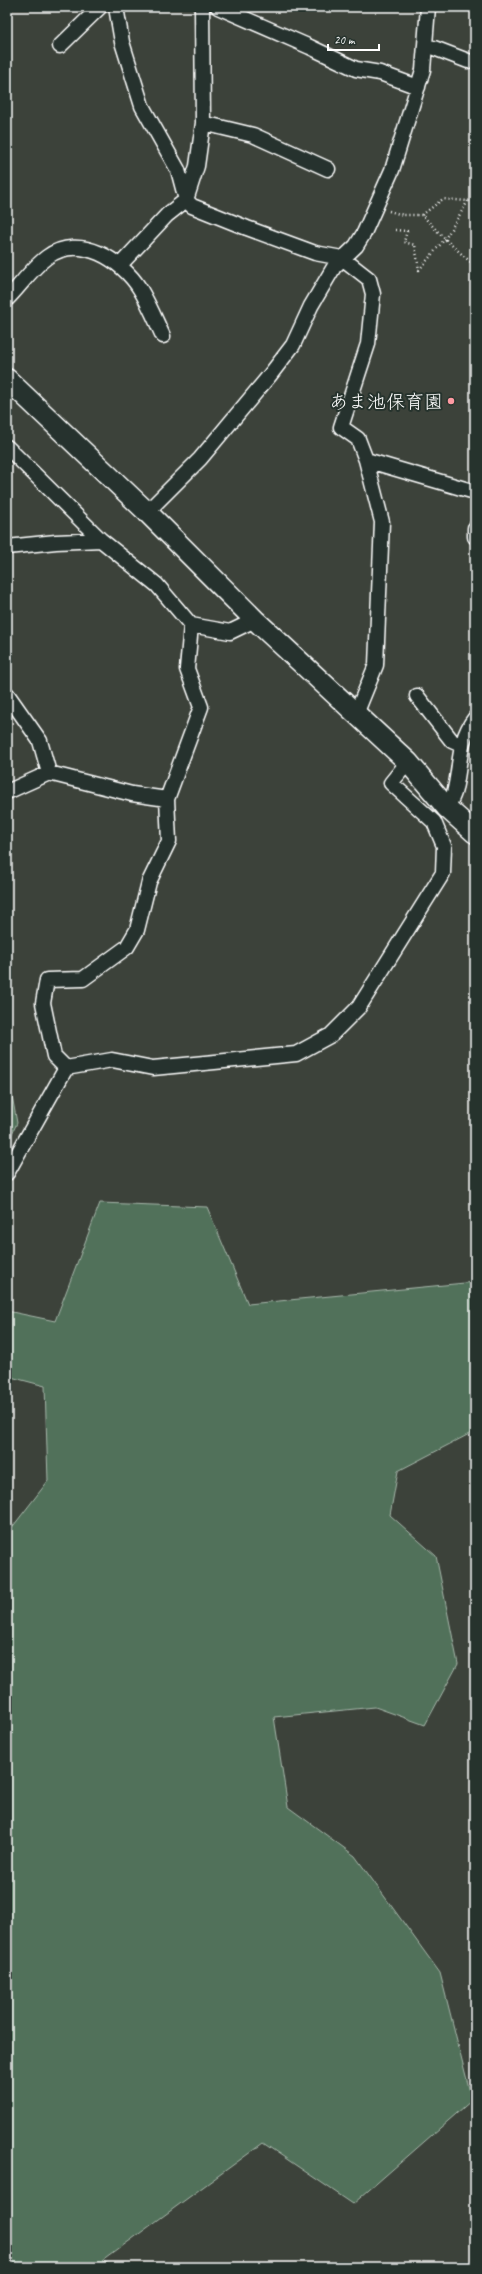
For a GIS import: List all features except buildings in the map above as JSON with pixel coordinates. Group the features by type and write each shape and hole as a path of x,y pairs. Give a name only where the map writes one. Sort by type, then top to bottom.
{"street":[{"path":"60,46 100,7"},
{"path":"116,7 122,42 142,106 178,170 186,200 192,206 247,228 316,253 342,258 369,279 374,294 368,344 341,427 358,439 366,460 382,522 376,665 356,714"},
{"path":"120,265 168,215 186,200 197,166 204,124 202,7"},
{"path":"218,7 310,47 356,69 380,73 418,87"},
{"path":"148,512 200,459 270,375 293,345 311,306 334,267 356,246 364,232 392,170 423,70 428,7"},
{"path":"425,46 434,48 468,62"},
{"path":"204,124 253,135 328,169"},
{"path":"7,299 47,257 67,247 92,249 120,265 140,289 163,336"},
{"path":"7,379 148,512 255,620 408,762 447,808 475,833"},
{"path":"7,447 101,540 156,585 192,625 230,632 255,620"},
{"path":"366,460 475,492"},
{"path":"475,528 475,537"},
{"path":"7,547 56,542 101,540"},
{"path":"66,1068 54,1056 43,1003 47,980 83,979 127,947 137,930 149,882 169,841 167,799 201,707 187,669 192,625"},
{"path":"7,694 40,740 49,773"},
{"path":"417,696 452,741 461,745"},
{"path":"447,808 455,790 461,745 466,729 475,718"},
{"path":"66,1068 112,1060 153,1068 296,1054 331,1036 359,1007 442,873 444,846 434,822 391,784 408,762"},
{"path":"7,792 49,773 132,794 167,799"},
{"path":"7,1173 66,1068"}],"path":[{"path":"374,207 403,215 422,215 443,199 468,201 475,198"},
{"path":"395,230 407,231 404,242 415,245 419,270 445,239 468,201"},
{"path":"422,215 445,239 475,266"}],"green space":[{"path":"7,1068 17,1123 7,1144"},
{"path":"100,1203 207,1207 248,1304 475,1282 475,1431 398,1471 390,1515 436,1556 458,1664 425,1725 375,1707 274,1717 288,1807 355,1856 440,1973 472,2100 353,2204 263,2143 102,2261 117,2267 7,2267 7,1534 48,1481 45,1386 7,1376 7,1311 55,1321"}],"place":[{"name":"あま池保育園","path":"451,401"}]}
